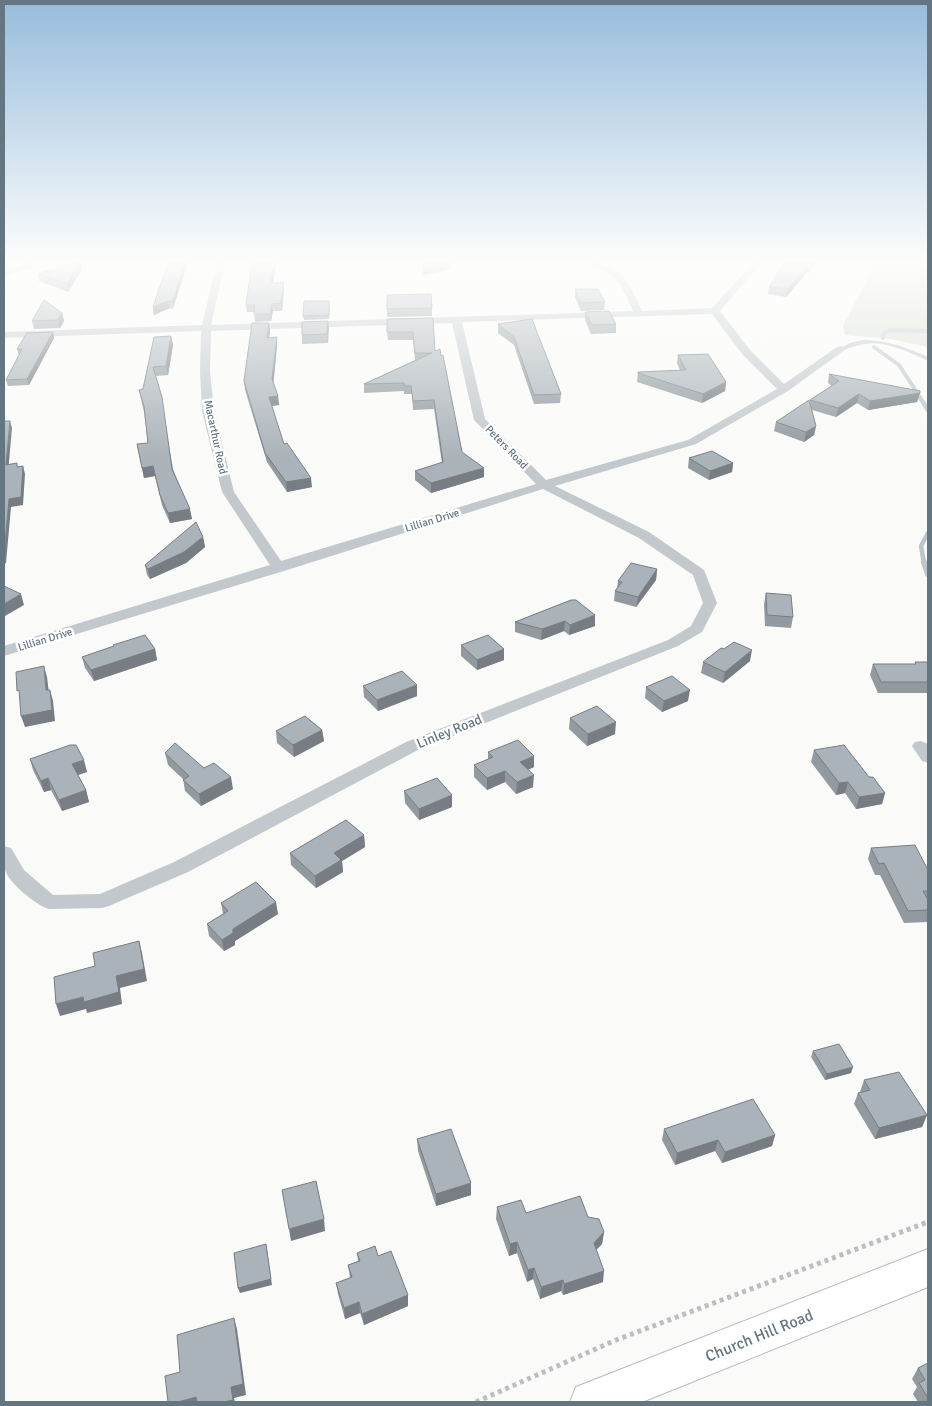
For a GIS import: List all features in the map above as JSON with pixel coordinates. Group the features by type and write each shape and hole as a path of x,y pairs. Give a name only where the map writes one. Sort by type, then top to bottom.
{"main road":[{"name":"Church Hill Road","path":"591,1402 928,1268"}],"street":[{"path":"4,335 191,328"},
{"name":"Macarthur Road","path":"206,328 205,371 208,410 228,492 279,568"},
{"name":"Peters Road","path":"458,328 480,420 544,485"},
{"path":"727,328 744,352 766,375 784,389"},
{"name":"Lillian Drive","path":"4,651 544,485 692,442 784,389 841,349"},
{"name":"Linley Road","path":"4,853 17,875 49,902 102,901 181,867 412,746 673,643 697,629 710,603 699,573 644,535 544,485"}],"lane":[{"path":"841,349 850,344 868,341 905,349 928,359"}],"path":[{"path":"476,1402 616,1340 928,1222"}],"shaded area":[{"path":"843,328 928,328 928,347 891,339 845,335"}],"building":[{"path":"251,328 268,328 267,338 277,337 272,379 278,396 269,397 284,444 287,443 311,478 286,482 265,453 244,381"},
{"path":"302,328 327,328 327,334 302,335"},
{"path":"387,328 434,328 435,351 440,349 441,356 443,355 462,452 484,468 431,483 415,471 443,462 434,400 413,401 411,386 404,386 404,383 364,384 432,353 415,353 413,332 387,332"},
{"path":"502,328 535,328 561,394 534,395 514,337"},
{"path":"53,332 27,379 6,380 22,349 17,349 27,333"},
{"path":"171,336 166,366 153,367 162,397 172,469 190,509 168,513 160,495 153,466 142,468 137,444 148,443 144,406 139,390 143,389 154,337"},
{"path":"708,354 726,382 703,394 638,373 686,370 678,355"},
{"path":"829,374 920,391 920,393 870,401 859,394 838,408 810,400 839,381"},
{"path":"809,400 816,426 806,432 776,422"},
{"path":"4,421 10,421 6,465 17,463 17,467 23,466 21,497 9,499 4,554"},
{"path":"712,451 733,463 710,471 689,458"},
{"path":"196,522 203,537 184,552 148,569 145,565"},
{"path":"631,563 657,569 638,597 615,591 622,582 618,581"},
{"path":"4,586 21,594 4,604"},
{"path":"766,593 791,595 793,617 767,615"},
{"path":"571,600 576,600 595,615 570,625 565,621 542,629 515,622"},
{"path":"145,635 155,649 91,670 82,657 113,645"},
{"path":"488,635 504,649 477,660 461,645"},
{"path":"734,642 752,650 725,672 703,662 721,648 724,649"},
{"path":"915,662 928,662 928,682 881,682 873,664 916,664"},
{"path":"44,666 46,690 50,690 52,710 21,716 16,672"},
{"path":"402,671 417,685 377,700 363,686"},
{"path":"672,676 690,690 664,701 646,687"},
{"path":"597,706 616,722 588,734 570,718"},
{"path":"305,716 322,730 293,745 276,731"},
{"path":"518,740 534,756 520,762 534,775 517,782 505,771 487,778 474,765 493,757 488,752"},
{"path":"175,743 204,768 214,763 231,777 199,794 183,780 189,776 165,753"},
{"path":"70,745 76,745 84,760 72,764 86,790 59,800 48,778 41,781 30,759"},
{"path":"844,745 869,777 873,777 885,793 859,797 848,782 839,783 814,750"},
{"path":"437,778 452,795 419,809 404,791"},
{"path":"346,820 364,835 334,853 341,860 315,876 290,853"},
{"path":"915,845 928,870 928,891 923,891 928,900 928,910 908,911 884,863 879,864 871,848"},
{"path":"256,882 276,902 233,929 233,933 222,940 207,924 228,911 221,903"},
{"path":"139,941 144,969 116,976 119,992 84,1002 83,997 56,1004 54,977 95,966 93,953"},
{"path":"839,1044 853,1067 827,1074 813,1051"},
{"path":"899,1072 927,1115 879,1128 858,1093 870,1090 864,1080"},
{"path":"753,1099 775,1135 725,1152 718,1140 677,1153 664,1129"},
{"path":"451,1129 471,1183 436,1194 417,1139"},
{"path":"316,1181 324,1219 289,1229 282,1190"},
{"path":"580,1196 588,1217 599,1219 604,1232 594,1243 604,1271 564,1284 563,1280 541,1287 534,1268 528,1270 517,1242 510,1244 497,1207 521,1200 526,1213"},
{"path":"266,1244 271,1279 238,1288 234,1253"},
{"path":"375,1246 378,1256 391,1251 408,1295 362,1314 359,1302 344,1308 336,1283 352,1277 348,1265 360,1261 357,1253"},
{"path":"234,1318 243,1384 231,1387 233,1400 197,1402 196,1397 178,1402 168,1402 165,1376 180,1372 177,1335"},
{"path":"928,1363 928,1398 919,1383 925,1380 918,1368"}],"waterway":[{"path":"883,338 884,333 890,330 928,331"},
{"path":"874,347 899,365 918,394"},
{"path":"917,393 928,410"},
{"path":"924,563 921,546 928,533"},
{"path":"924,562 928,574"}]}
